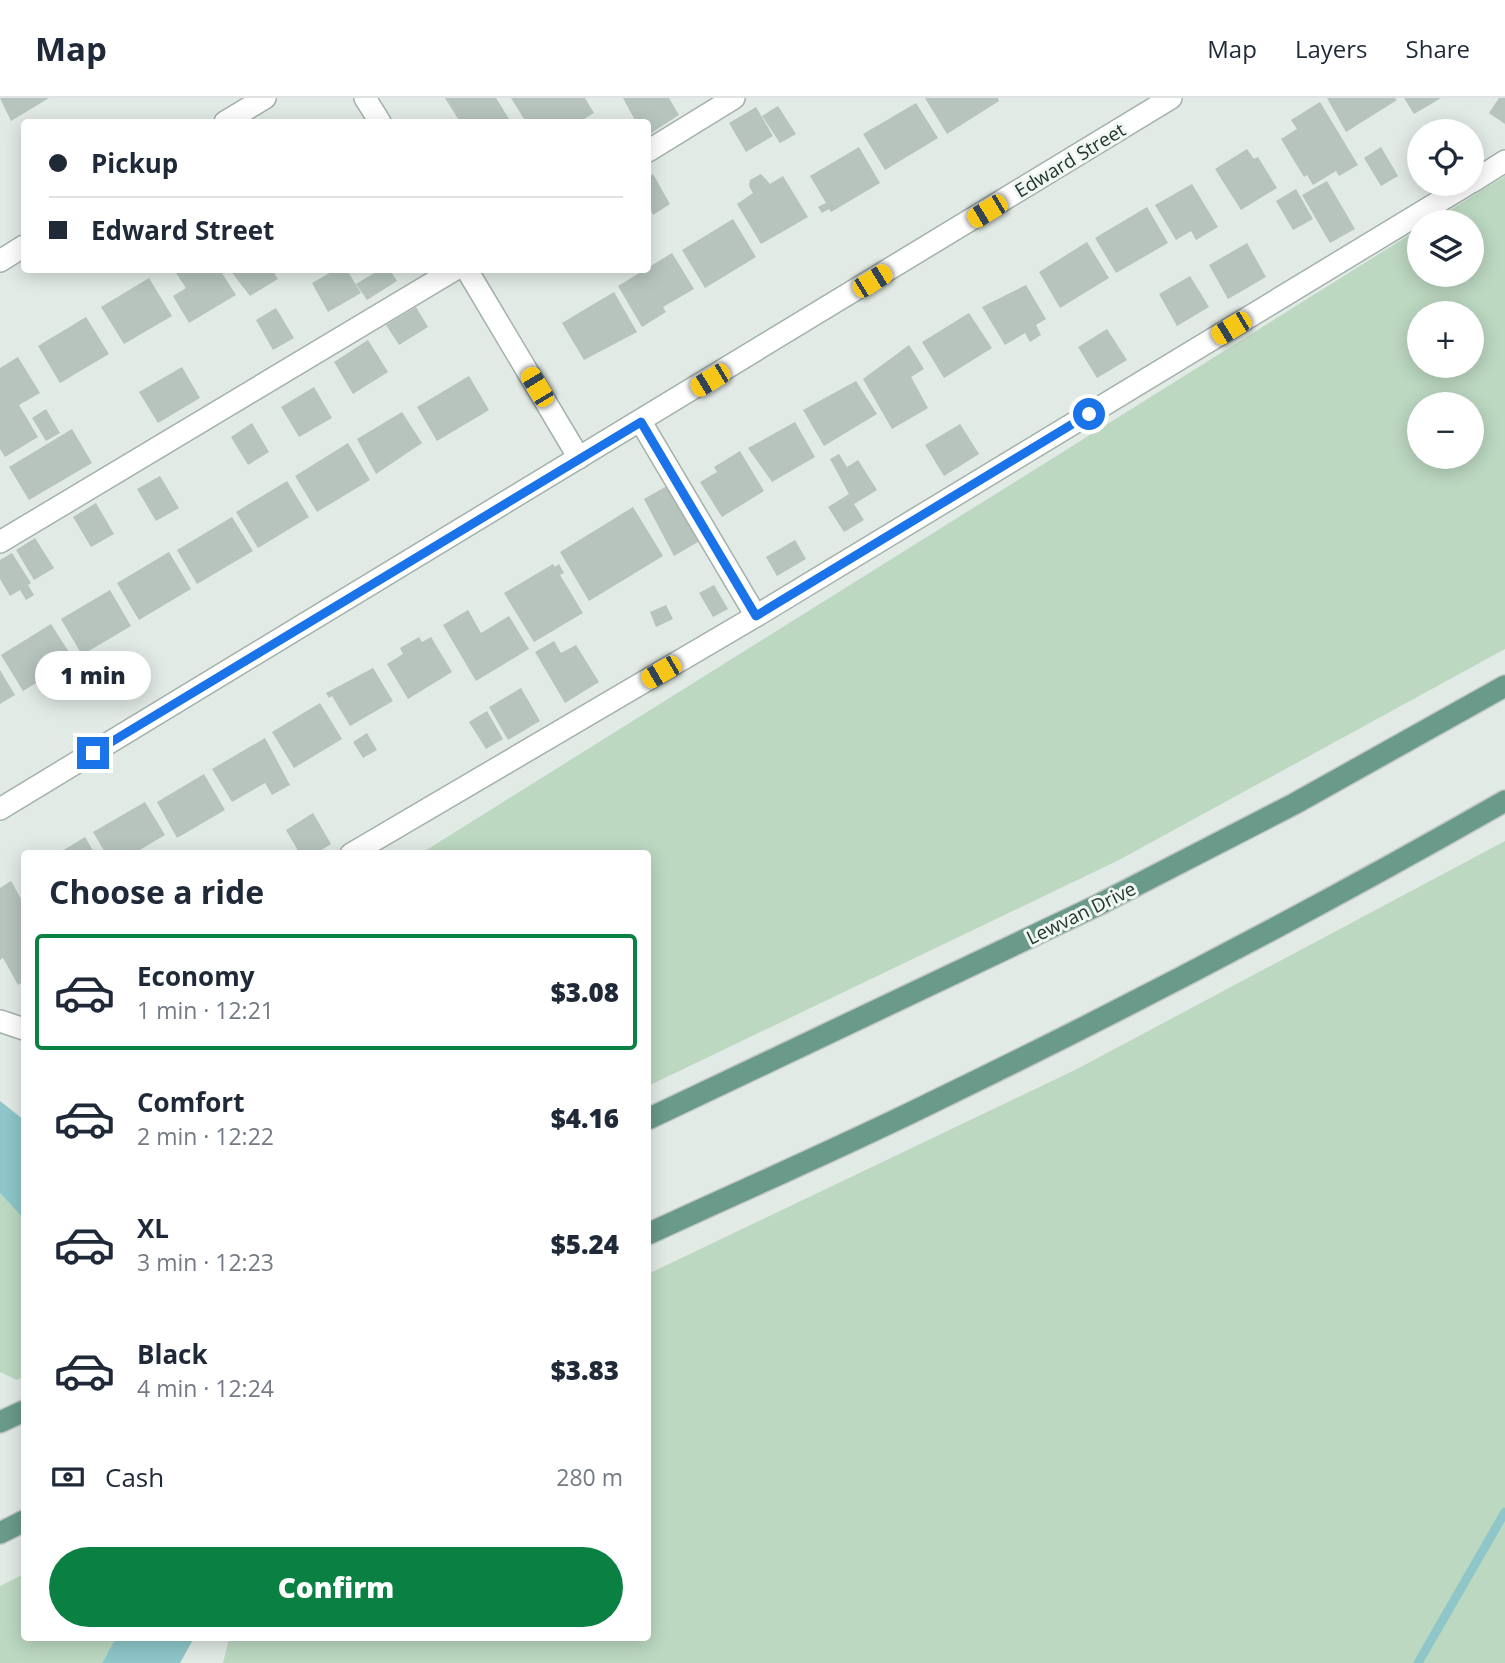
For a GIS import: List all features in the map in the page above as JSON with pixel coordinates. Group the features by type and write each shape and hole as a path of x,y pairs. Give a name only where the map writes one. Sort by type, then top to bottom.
{"main road":[{"name":"Lewvan Drive","path":"651,1118 1098,905 1294,804 1505,686"},
{"path":"651,1233 933,1102 1141,999 1342,895 1505,802"},
{"path":"0,1532 21,1522"}],"street":[{"path":"230,119 265,98"},
{"path":"365,98 378,119"},
{"path":"651,149 734,98"},
{"name":"Edward Street","path":"0,809 1171,98"},
{"path":"1484,175 1505,162"},
{"path":"358,850 756,616 1449,196"},
{"path":"0,261 21,248"},
{"path":"0,542 449,273"},
{"path":"469,273 579,458"},
{"path":"641,422 756,616"},
{"path":"0,1021 21,1028"}],"green space":[{"path":"1505,176 1505,649 1119,860 651,1085 651,850 426,850 1407,237 1407,287 1484,287 1484,210 1450,210 1473,196 1484,196 1484,189"},
{"path":"1505,841 1505,1663 223,1663 228,1641 651,1641 651,1273 1077,1069"},
{"path":"0,1193 21,1216 21,1378 17,1380 0,1372"},
{"path":"21,1576 21,1641 114,1641 102,1663 0,1663 0,1586"}],"water":[{"path":"0,1101 21,1118 21,1216 0,1193"},
{"path":"114,1641 192,1641 180,1663 102,1663"}],"building":[{"path":"0,98 49,98 11,121"},
{"path":"445,98 496,98 509,119 458,119"},
{"path":"511,98 585,98 594,113 584,119 524,119"},
{"path":"623,98 669,98 679,115 651,133 651,119 634,119"},
{"path":"925,98 998,98 999,101 947,134"},
{"path":"1327,98 1395,98 1397,100 1346,132"},
{"path":"1404,98 1441,98 1414,114"},
{"path":"1499,98 1505,98 1505,124 1489,113"},
{"path":"1320,102 1358,165 1339,176 1336,171 1313,185 1307,175 1304,177 1281,139 1297,129 1291,120"},
{"path":"916,103 938,138 885,170 863,134"},
{"path":"778,106 796,134 780,143 762,116"},
{"path":"756,107 773,136 746,152 729,123"},
{"path":"859,147 880,183 831,212 829,209 822,213 818,207 826,203 810,176"},
{"path":"1381,147 1398,176 1381,186 1364,158"},
{"path":"1247,149 1254,159 1258,157 1277,188 1241,210 1215,169"},
{"path":"653,174 670,204 653,215 651,211"},
{"path":"761,174 770,184 783,176 808,217 761,244 737,204 753,193 749,186 750,180"},
{"path":"1327,181 1355,229 1330,243 1302,195"},
{"path":"1192,184 1218,227 1196,240 1191,231 1176,240 1155,205"},
{"path":"1296,189 1313,219 1293,230 1276,201"},
{"path":"1147,207 1168,243 1116,273 1095,238"},
{"path":"733,219 756,257 705,288 682,250"},
{"path":"1087,242 1109,278 1060,308 1039,272"},
{"path":"1247,243 1266,277 1228,299 1209,265"},
{"path":"672,253 694,289 663,307 666,312 642,327 618,286 639,273 651,273 651,266"},
{"path":"176,273 222,273 236,295 189,323 173,296 186,288"},
{"path":"232,273 274,273 278,279 250,296"},
{"path":"330,273 349,273 361,293 328,312 312,283"},
{"path":"374,273 392,273 397,281 367,300 356,284"},
{"path":"1190,276 1209,307 1177,326 1159,294"},
{"path":"149,278 172,316 124,344 101,307"},
{"path":"1026,285 1046,319 1036,325 1041,335 1030,342 1025,333 1005,345 982,307"},
{"path":"614,292 637,332 584,360 562,323"},
{"path":"416,307 428,327 399,345 386,325"},
{"path":"276,308 294,338 273,350 256,320"},
{"path":"969,313 992,348 944,378 922,342"},
{"path":"86,317 109,354 60,383 38,346"},
{"path":"1107,329 1127,360 1097,378 1078,347"},
{"path":"368,340 388,372 353,394 334,362"},
{"path":"909,345 924,369 911,377 928,408 892,429 863,379"},
{"path":"18,357 40,393 19,405 38,437 5,457 0,449 0,368"},
{"path":"182,367 200,398 158,423 139,392"},
{"path":"469,376 489,410 437,441 417,407"},
{"path":"856,381 877,414 824,446 803,410"},
{"path":"314,387 332,418 299,437 281,407"},
{"path":"46,409 60,433 46,441 32,418"},
{"path":"402,412 422,443 376,474 357,439"},
{"path":"795,422 815,457 772,482 748,448"},
{"path":"252,423 269,452 248,465 231,437"},
{"path":"960,424 979,454 944,476 925,445"},
{"path":"72,429 92,463 29,500 9,467"},
{"path":"348,443 370,480 317,512 295,476"},
{"path":"740,451 764,491 722,517 700,482 717,472 714,467"},
{"path":"839,454 847,467 858,460 877,490 854,504 864,520 844,532 828,507 849,494 830,459"},
{"path":"160,476 179,508 156,521 137,489"},
{"path":"287,481 309,517 258,548 236,512"},
{"path":"667,486 703,539 674,556 644,499"},
{"path":"96,503 114,534 91,547 73,517"},
{"path":"633,507 663,556 589,601 560,552"},
{"path":"232,517 253,551 197,584 177,550"},
{"path":"35,538 54,568 34,580 16,550"},
{"path":"795,540 806,559 777,576 766,557"},
{"path":"169,552 191,589 139,620 117,583"},
{"path":"12,553 31,583 28,585 34,595 26,600 20,590 10,596 0,579 0,560"},
{"path":"553,564 555,567 559,564 564,573 560,575 583,613 534,642 504,593"},
{"path":"714,585 728,609 713,617 699,593"},
{"path":"110,590 131,626 82,655 61,619"},
{"path":"666,605 673,619 656,627 650,612"},
{"path":"468,610 481,633 509,616 529,649 476,681 443,625"},
{"path":"51,624 74,660 23,691 1,655"},
{"path":"419,637 422,642 431,637 452,672 408,699 387,664 403,654 400,648"},
{"path":"554,641 561,653 576,645 599,682 565,703 535,652"},
{"path":"373,668 393,701 350,726 332,696 329,698 326,693"},
{"path":"0,670 15,695 0,704"},
{"path":"521,688 540,721 508,740 489,707"},
{"path":"320,703 342,739 294,768 272,732"},
{"path":"487,711 503,739 486,749 469,722"},
{"path":"367,733 377,750 363,758 353,742"},
{"path":"265,738 290,785 272,795 265,783 232,802 212,769"},
{"path":"204,774 225,810 177,838 157,802"},
{"path":"145,802 165,835 140,850 104,850 93,832"},
{"path":"313,813 331,844 321,850 298,850 286,830"},
{"path":"85,837 93,850 64,850"},
{"path":"11,881 21,899 21,983 18,985 3,958 0,960 0,888"}],"waterway":[{"path":"1418,1663 1505,1512"}],"route":[{"path":"93,753 641,422 756,616 1089,414"}]}
